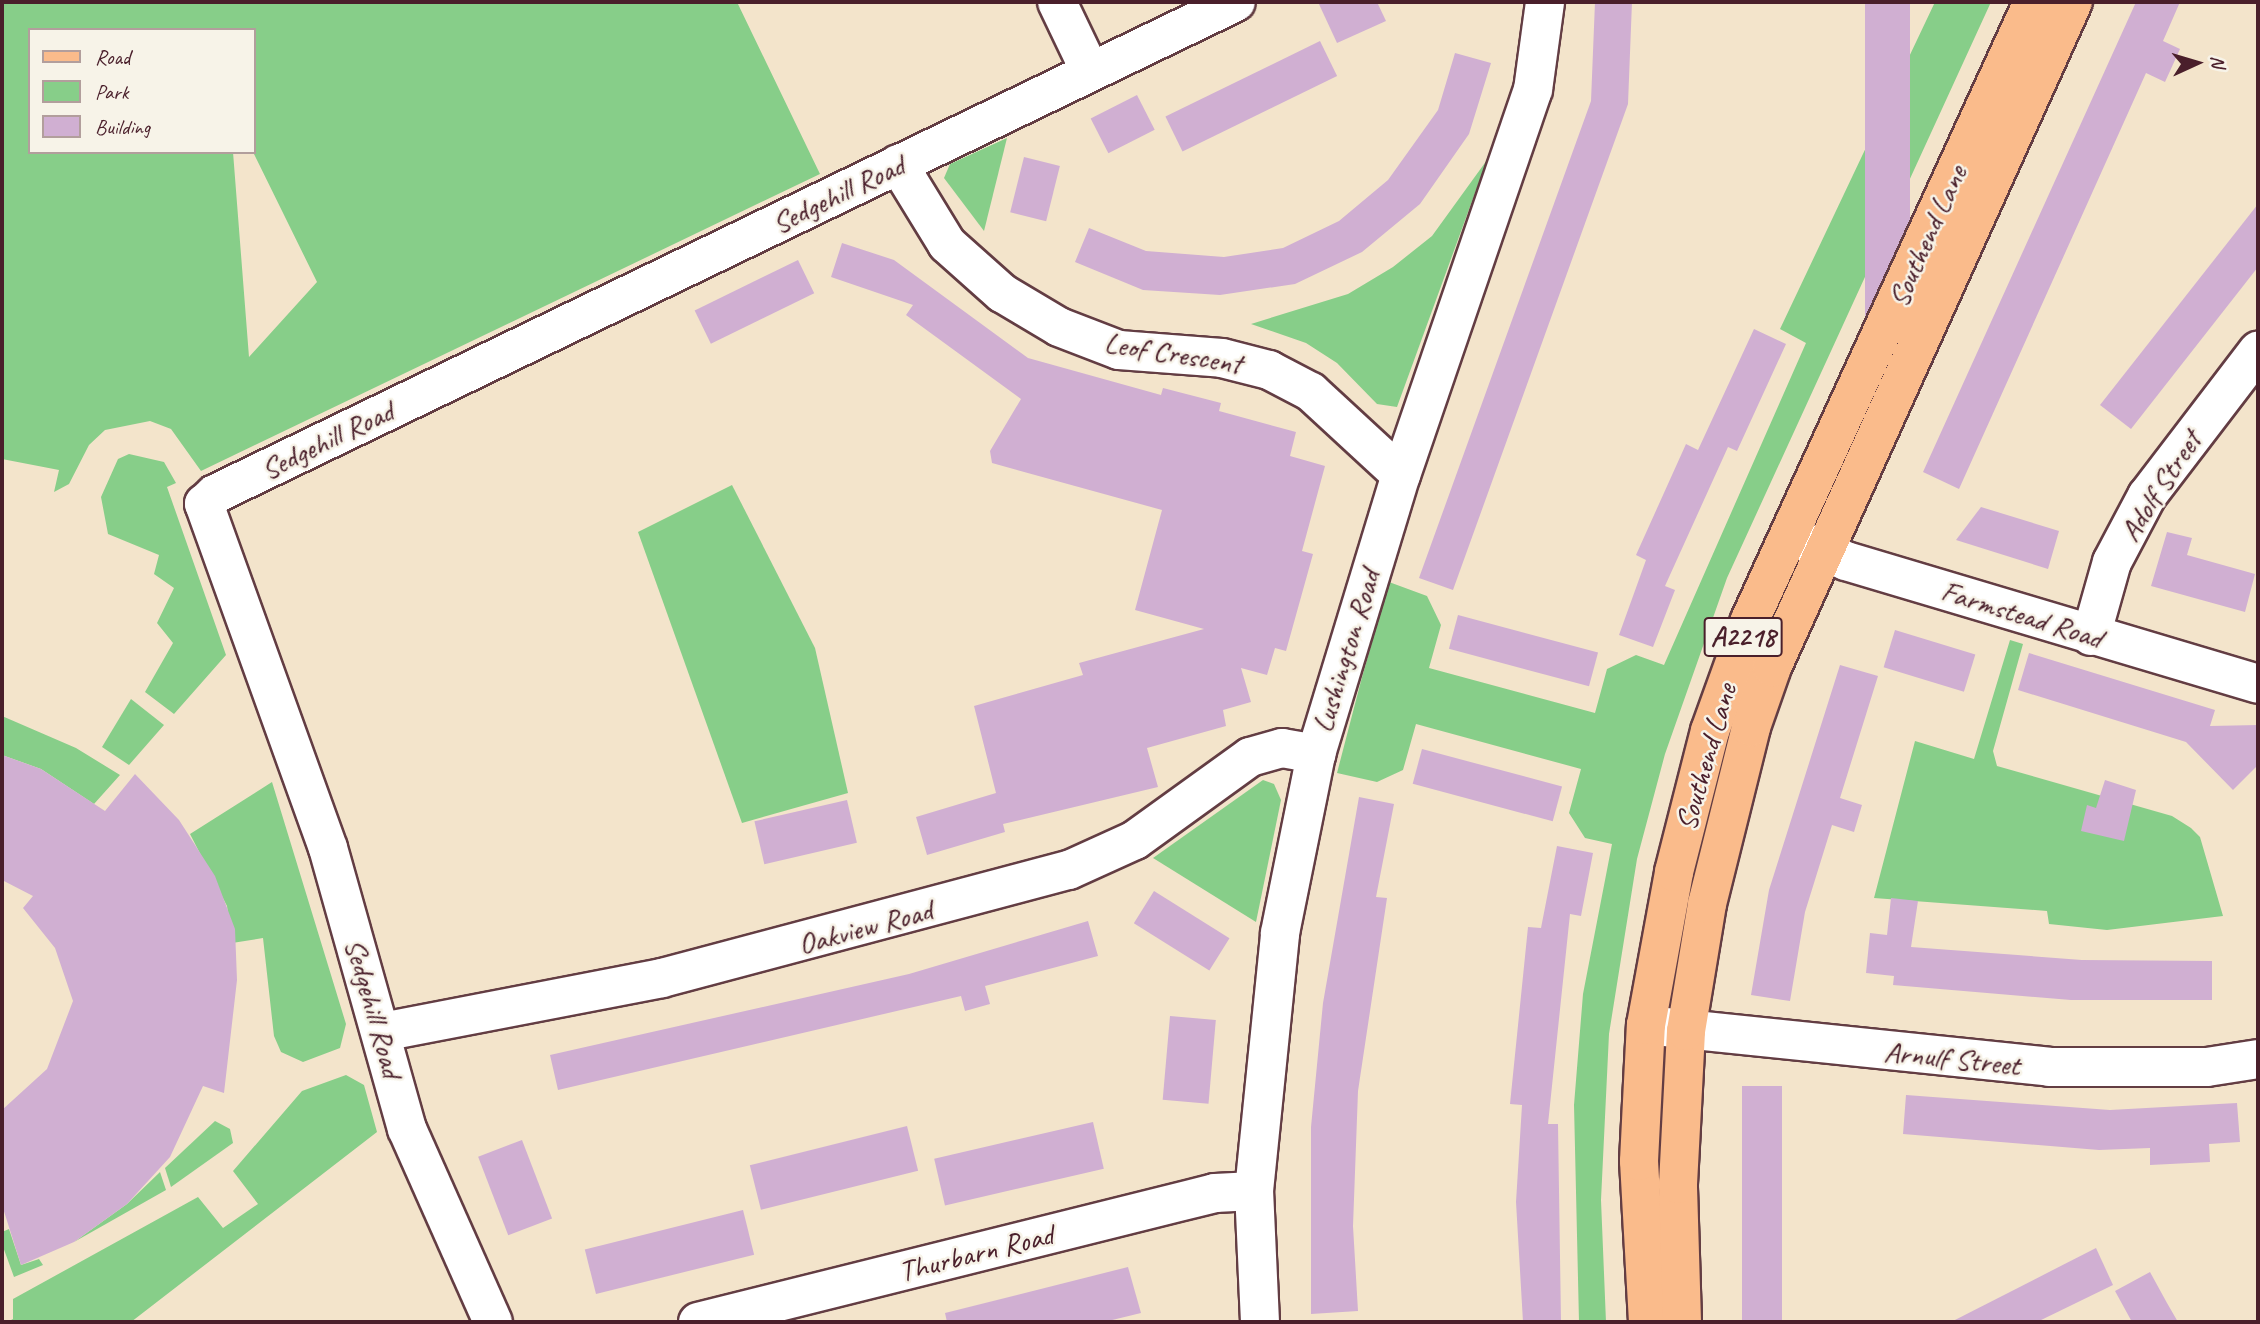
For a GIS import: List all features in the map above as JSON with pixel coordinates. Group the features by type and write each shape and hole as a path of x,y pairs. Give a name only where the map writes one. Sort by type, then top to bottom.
{"main road":[{"name":"Southend Lane","path":"1648,1322 1639,1161 1646,1025 1674,872 1710,731 1788,535 2033,2"},
{"name":"Southend Lane","path":"1682,1322 1678,1184 1686,1031 1707,904 1748,740 1772,667 2073,2"},
{"path":"1987,102 2021,117"}],"street":[{"path":"1057,2 1090,71"},
{"name":"Sedgehill Road","path":"493,1322 407,1129 382,1032 328,848 204,505 898,164 1236,2"},
{"name":"Lushington Road","path":"1260,1322 1254,1191 1280,933 1316,754 1401,475 1533,90 1545,2"},
{"name":"Leof Crescent","path":"898,164 947,244 1002,293 1059,327 1119,350 1222,358 1269,370 1311,393 1401,475"},
{"name":"Adolf Street","path":"2091,636 2112,562 2141,506 2258,351"},
{"name":"Farmstead Road","path":"1788,535 1826,550 2091,636 2258,684"},
{"name":"Oakview Road","path":"382,1032 662,978 1069,870 1135,840 1250,757 1282,748 1316,754"},
{"name":"Arnulf Street","path":"1646,1025 2049,1067 2207,1067 2258,1059"},
{"name":"Thurbarn Road","path":"698,1322 1215,1194 1254,1191"}],"green space":[{"path":"2,2 737,2 820,174 201,471 171,429 150,421 105,430 89,445 69,484 54,492 59,470 2,459","holes":["28,28 256,28 254,154 317,282 249,357 233,154 28,154"]},
{"path":"1935,2 1991,2 1727,578 1665,754 1637,859 1609,1034 1601,1200 1606,1322 1579,1322 1574,1105 1583,994 1612,844 1585,838 1569,813 1581,769 1416,724 1403,770 1377,782 1337,773 1361,681 1389,582 1427,596 1441,625 1429,668 1595,713 1607,669 1636,655 1664,665 1806,343 1780,329"},
{"path":"1007,138 984,231 944,178 950,164"},
{"path":"1487,160 1397,407 1377,404 1337,363 1306,343 1251,324 1348,294 1393,267 1432,236"},
{"path":"129,454 164,462 176,483 167,487 226,655 174,714 145,692 173,643 157,623 174,588 154,574 159,555 108,534 101,497 118,459"},
{"path":"732,485 815,648 848,793 742,823 638,532"},
{"path":"2010,640 2023,644 1993,751 1997,766 2172,816 2191,828 2200,837 2223,916 2107,930 2049,924 2047,911 1874,898 1915,741 1974,759"},
{"path":"131,699 164,725 129,765 102,747"},
{"path":"2,716 76,748 120,775 94,804 41,769 2,755"},
{"path":"1263,780 1274,784 1281,800 1256,922 1153,858"},
{"path":"272,782 346,1024 340,1048 303,1062 281,1052 274,1036 263,938 232,943 227,906 190,834"},
{"path":"346,1075 364,1085 377,1132 131,1322 7,1322 13,1319 13,1299 198,1197 223,1228 258,1204 233,1171 302,1091"},
{"path":"215,1121 230,1129 233,1143 171,1187 165,1168"},
{"path":"160,1172 166,1190 74,1242 127,1204"},
{"path":"9,1229 21,1265 39,1259 43,1265 14,1277 2,1244 2,1232"}],"building":[{"path":"1318,2 1377,2 1386,21 1337,43"},
{"path":"1595,2 1632,2 1628,104 1453,590 1419,578 1591,101"},
{"path":"1865,2 1910,2 1910,324 1865,324"},
{"path":"2136,2 2180,2 2163,41 2180,49 2165,82 2146,73 1959,489 1923,472"},
{"path":"1320,41 1337,76 1183,151 1165,116"},
{"path":"1455,53 1491,63 1469,134 1420,204 1362,252 1295,284 1220,295 1143,290 1075,262 1089,228 1146,251 1224,257 1283,248 1339,221 1388,180 1438,110"},
{"path":"1137,95 1155,130 1108,153 1091,119"},
{"path":"1024,157 1060,166 1046,221 1010,212"},
{"path":"2258,204 2258,267 2131,429 2100,405"},
{"path":"842,243 894,260 1028,358 1161,395 1163,388 1221,403 1219,411 1296,432 1290,456 1325,466 1302,551 1313,554 1286,651 1275,648 1267,675 1241,668 1251,702 1223,710 1226,726 1147,748 1158,787 1003,824 1005,832 927,855 916,817 996,793 974,706 1083,675 1079,663 1204,629 1135,610 1162,510 992,463 990,451 1021,399 906,315 913,305 831,277"},
{"path":"798,260 814,293 711,344 695,310"},
{"path":"1754,329 1786,344 1737,451 1728,447 1665,586 1675,590 1653,647 1619,635 1646,560 1636,555 1686,444 1698,450"},
{"path":"1981,507 2059,531 2048,569 1956,540"},
{"path":"2167,532 2192,538 2187,555 2255,574 2245,612 2151,586"},
{"path":"1458,615 1598,653 1589,686 1449,649"},
{"path":"1895,630 1975,655 1964,692 1884,667"},
{"path":"2029,653 2215,710 2210,726 2258,725 2258,765 2233,790 2186,742 2018,690"},
{"path":"1840,665 1878,676 1840,798 1862,805 1854,832 1832,825 1805,912 1790,1001 1751,995 1769,890"},
{"path":"1422,749 1562,787 1553,821 1413,784"},
{"path":"2,755 41,769 105,811 135,774 179,820 215,876 235,929 237,980 224,1093 203,1086 170,1157 127,1204 74,1242 21,1265 2,1205 2,1110 47,1069 73,1001 55,948 23,908 33,896 2,880"},
{"path":"2105,780 2136,790 2124,841 2081,831 2087,805 2096,808"},
{"path":"1359,797 1394,804 1376,897 1387,898 1358,1091 1353,1226 1358,1311 1311,1314 1311,1127 1323,1003"},
{"path":"847,800 857,843 764,864 754,821"},
{"path":"1557,846 1593,853 1581,916 1570,914 1548,1124 1558,1124 1561,1322 1523,1322 1516,1202 1522,1105 1510,1104 1528,927 1541,928"},
{"path":"1154,891 1229,938 1209,970 1134,923"},
{"path":"1891,898 1918,901 1911,947 2082,960 2212,961 2212,1000 2071,1000 1893,985 1894,976 1866,973 1870,933 1887,935"},
{"path":"1088,921 1098,956 985,986 990,1004 965,1011 961,996 558,1090 550,1055 909,974"},
{"path":"1170,1016 1216,1020 1209,1104 1163,1100"},
{"path":"1742,1086 1782,1086 1782,1322 1742,1322"},
{"path":"1906,1095 2110,1110 2237,1103 2240,1142 2209,1144 2210,1162 2150,1165 2150,1148 2099,1150 1903,1134"},
{"path":"1093,1122 1104,1169 945,1205 934,1159"},
{"path":"907,1126 918,1171 761,1210 750,1165"},
{"path":"522,1140 552,1218 508,1235 478,1157"},
{"path":"743,1210 754,1255 596,1294 585,1249"},
{"path":"2096,1248 2113,1285 2037,1322 1951,1322"},
{"path":"1128,1267 1141,1313 1104,1322 947,1322 945,1313"},
{"path":"2150,1272 2178,1322 2132,1322 2115,1291"}]}
